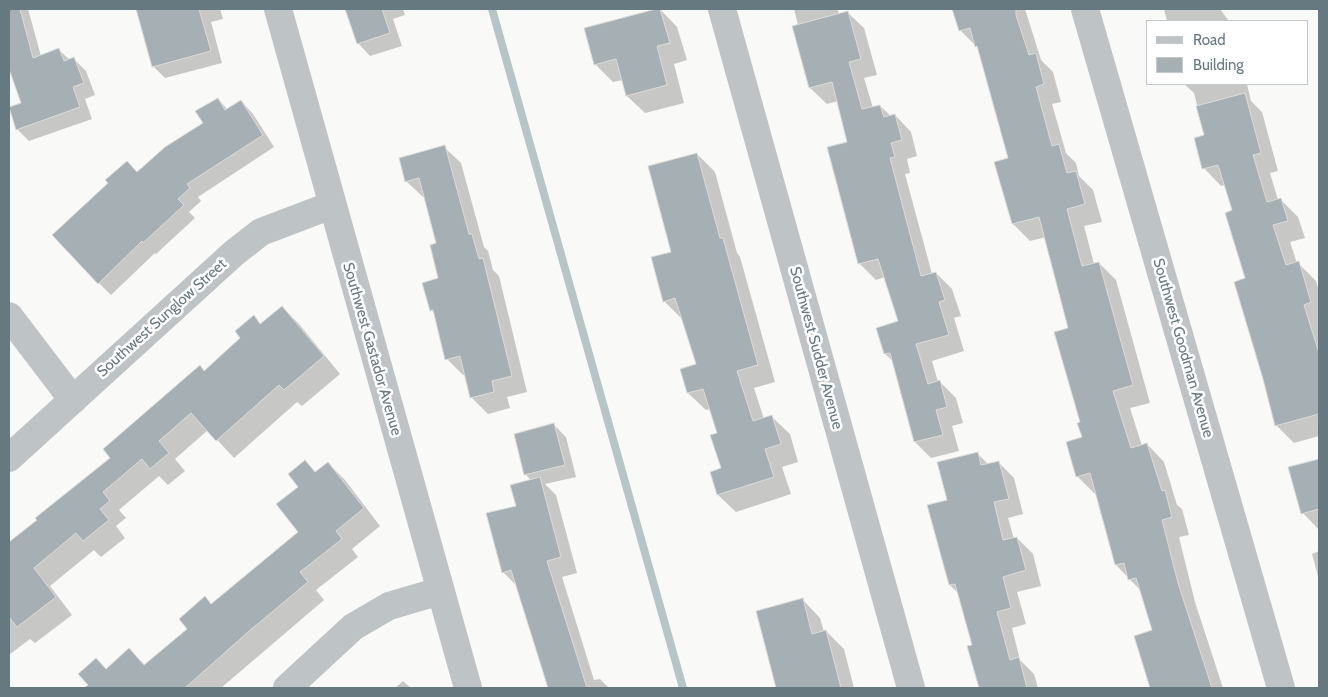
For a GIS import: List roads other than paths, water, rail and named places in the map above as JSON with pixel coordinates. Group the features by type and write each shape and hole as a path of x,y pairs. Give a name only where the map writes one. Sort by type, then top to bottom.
{"street":[{"name":"Southwest Gastador Avenue","path":"278,9 468,688"},
{"name":"Southwest Sudder Avenue","path":"722,9 910,688"},
{"name":"Southwest Goodman Avenue","path":"1085,9 1281,688"},
{"name":"Southwest Sunglow Street","path":"9,458 234,253 261,232 332,205"},
{"path":"9,316 73,400"},
{"path":"287,688 353,627 389,606 440,592"}],"waterway":[{"path":"492,9 683,688"}]}
